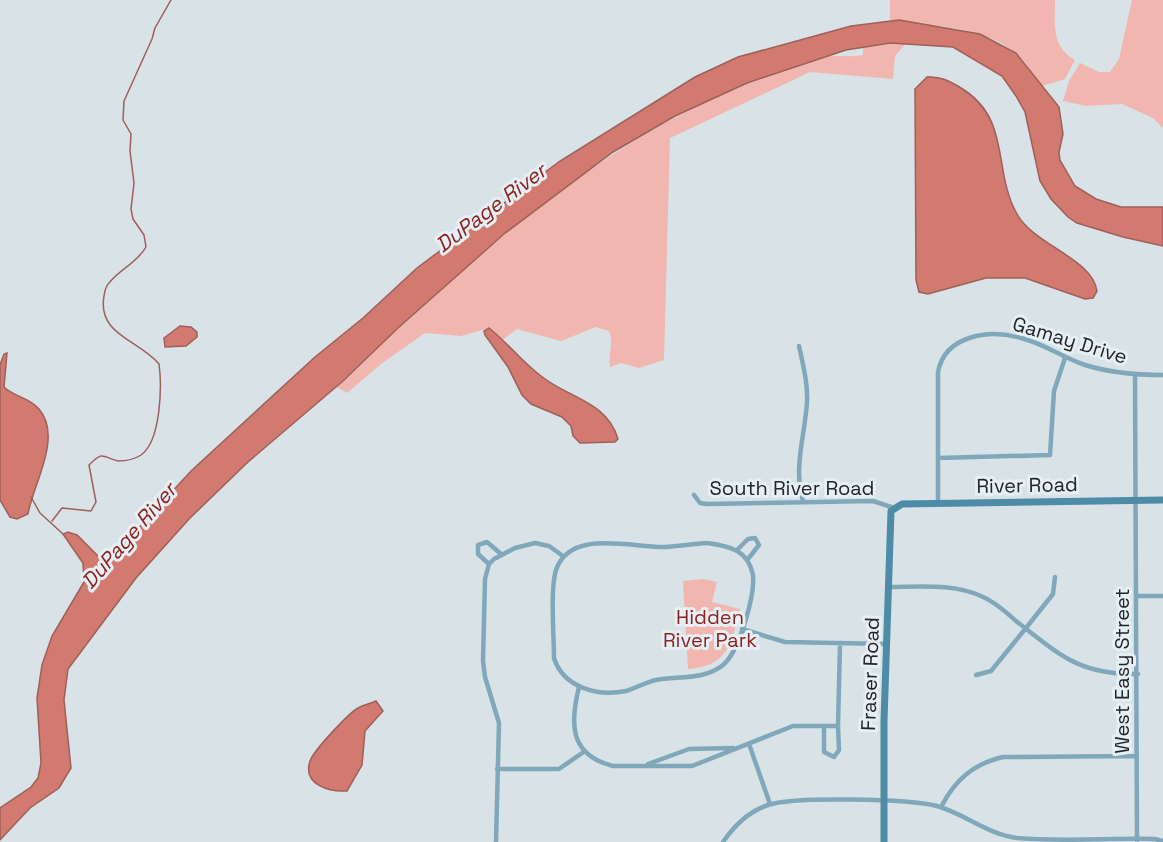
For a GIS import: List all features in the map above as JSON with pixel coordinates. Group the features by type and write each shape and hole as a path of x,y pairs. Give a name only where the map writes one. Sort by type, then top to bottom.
{"street":[{"name":"Gamay Drive","path":"938,503 938,372 940,360 957,343 982,336 1009,335 1034,342 1065,358 1106,370 1136,375 1163,375"},
{"path":"799,346 807,394 799,456 800,490 803,501"},
{"path":"938,458 1050,455 1054,391 1065,358"},
{"name":"West Easy Street","path":"1136,375 1137,840"},
{"name":"South River Road","path":"694,495 700,503 707,504 873,501 894,508"},
{"name":"River Road","path":"894,508 902,504 1163,500"},
{"name":"Fraser Road","path":"884,842 889,515 894,508"},
{"path":"738,549 748,539 755,538 759,545 747,559"},
{"path":"489,564 478,554 478,545 487,542 501,554"},
{"path":"496,842 500,723 485,677 483,661 485,579 489,564 501,554 535,543 549,546 563,556"},
{"path":"707,543 738,549 747,559 754,582 742,629 729,659 710,673 654,681 614,692 579,687 567,681 558,671 554,658 555,573 563,556 571,549 588,544 664,547 707,543"},
{"path":"976,675 991,671 1026,628 1053,594 1055,577"},
{"path":"888,587 954,587 969,591 984,597 1076,665 1112,675 1138,674"},
{"path":"1137,596 1163,596"},
{"path":"742,629 785,642 887,644"},
{"path":"824,726 824,752 829,757 837,755 839,750 840,644"},
{"path":"579,687 573,712 573,728 585,751 601,763 613,766 692,766 705,763 735,748 793,726 838,726"},
{"path":"749,744 770,804"},
{"path":"644,765 689,749 735,748"},
{"path":"497,769 559,770 585,751"},
{"path":"940,807 956,783 984,761 1003,758 1137,756"},
{"path":"723,842 744,819 770,804 792,801 920,802 940,807 983,828 1016,838 1163,841"}],"green space":[{"path":"890,0 1055,0 1055,26 1058,41 1067,54 1075,60 1065,79 1042,86 1027,64 1016,53 987,37 956,28 890,21"},
{"path":"1132,0 1163,0 1163,128 1153,118 1122,104 1086,106 1063,101 1069,81 1080,63 1099,72 1110,72 1119,59"},
{"path":"907,42 895,56 893,79 810,72 670,138 664,360 639,368 621,363 610,367 609,331 596,327 561,341 517,329 502,340 489,328 461,336 425,333 381,364 347,393 337,387 399,327 493,243 594,167 646,134 701,104 758,78 818,58 863,55 863,47"},
{"name":"Hidden River Park","path":"703,579 717,582 712,602 740,609 730,642 720,658 702,667 688,669 683,581"}],"shaded area":[{"path":"899,20 980,34 1016,53 1059,107 1063,134 1059,152 1060,160 1075,186 1096,199 1121,207 1163,207 1163,246 1077,223 1068,217 1051,199 1040,181 1025,112 1016,96 1002,76 953,47 890,43 846,50 747,83 675,116 613,152 504,234 398,328 343,381 248,462 190,518 136,578 68,669 64,700 71,768 59,788 30,808 0,840 0,808 31,787 38,778 41,763 37,698 42,665 52,636 84,582 83,563 63,534 68,532 77,535 99,557 113,556 191,471 315,357 363,318 417,268 560,161 695,77 738,57 851,26"},
{"path":"927,77 936,77 953,83 977,101 988,115 995,130 1005,180 1017,214 1036,235 1085,270 1093,280 1097,291 1093,298 1085,299 1025,278 986,278 928,294 919,292 916,280 915,89"},
{"path":"180,326 191,327 197,332 197,337 186,346 165,347 164,338"},
{"path":"489,328 541,376 596,408 613,426 618,439 615,442 580,443 573,436 571,426 562,417 531,404 522,395 508,367 485,335 484,331"},
{"path":"7,353 4,387 39,409 46,420 48,433 44,461 28,514 17,519 10,517 0,500 0,365 4,354"},
{"path":"376,701 383,711 365,731 362,765 347,791 333,790 319,785 310,776 310,761 313,756 353,712"}],"waterway":[{"path":"52,521 62,508 91,511 96,502 89,465 101,456 118,461 136,458 148,448 156,426 160,399 159,364 113,328 107,320 104,296 108,285 146,247 144,235 133,219 131,209 134,183 130,151 131,134 123,120 124,101 155,28 171,0"},
{"path":"31,497 40,513 63,534"}],"water label":[{"name":"DuPage River","path":"491,208"},
{"name":"DuPage River","path":"129,536"}]}
